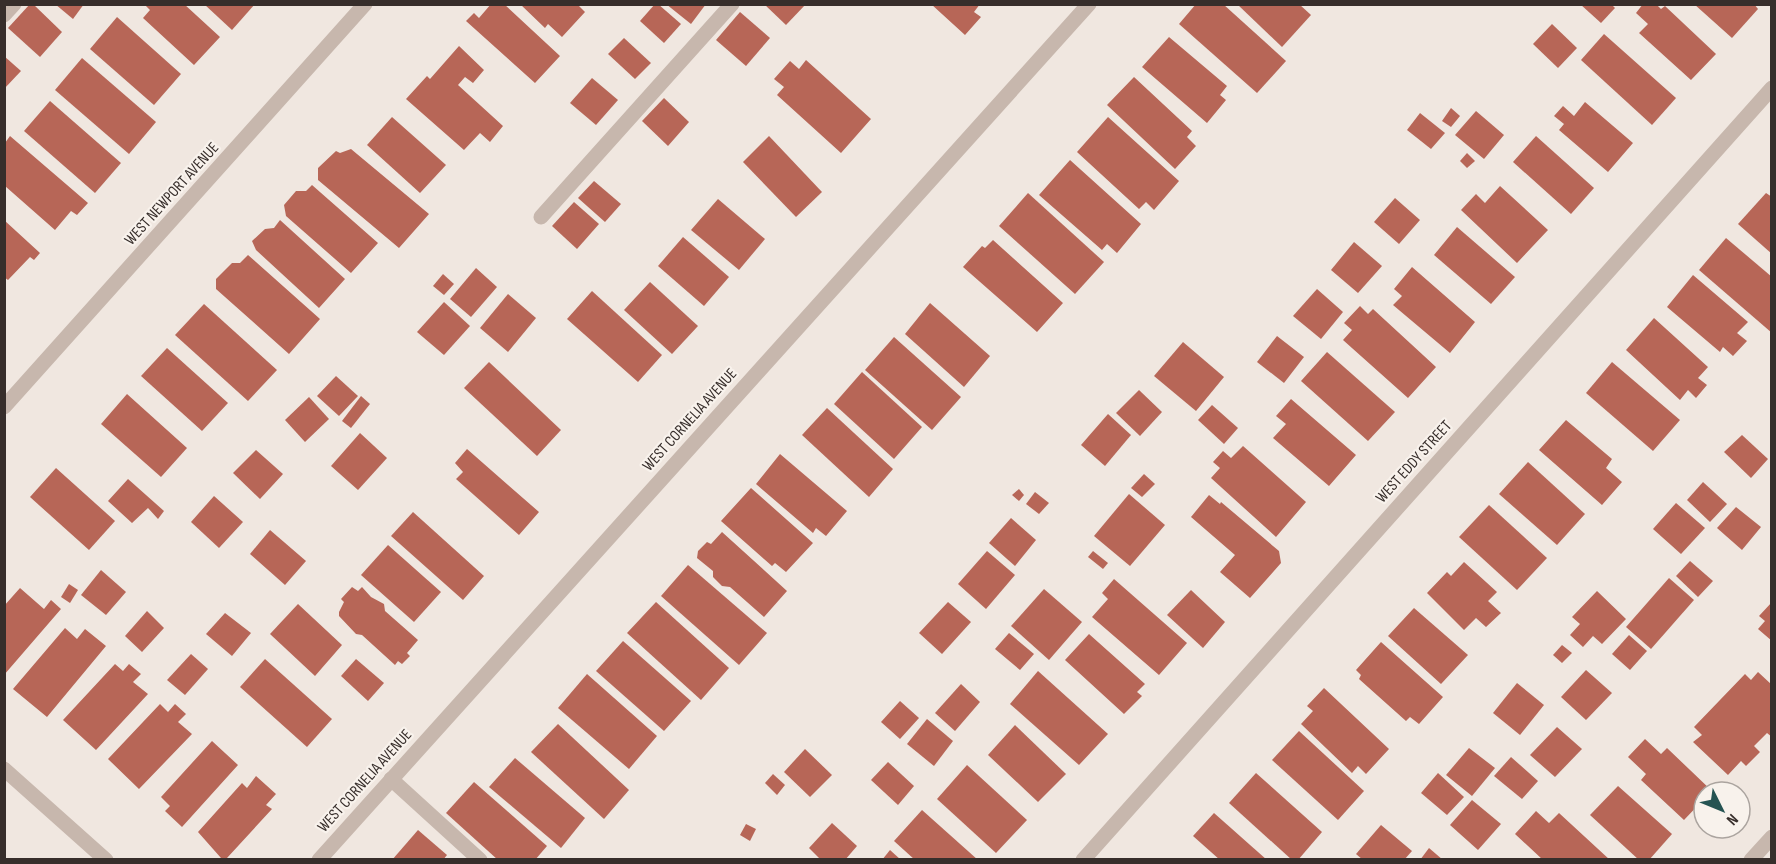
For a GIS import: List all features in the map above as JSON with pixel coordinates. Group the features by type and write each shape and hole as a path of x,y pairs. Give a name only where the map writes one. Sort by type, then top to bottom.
{"street":[{"path":"4,15 14,4"},
{"name":"WEST NEWPORT AVENUE","path":"4,407 365,4"},
{"path":"541,217 732,4"},
{"name":"WEST CORNELIA AVENUE","path":"319,860 1089,4"},
{"name":"WEST EDDY STREET","path":"1083,860 1772,88"},
{"path":"4,769 106,860"},
{"path":"391,779 480,860"},
{"path":"1751,860 1772,837"}],"building":[{"path":"30,4 33,4 62,32 40,57 8,28"},
{"path":"55,4 84,4 73,19"},
{"path":"144,4 184,4 220,37 194,65 143,18 150,10"},
{"path":"204,4 255,4 232,30"},
{"path":"491,4 504,4 560,56 535,83 466,21 474,13 479,18"},
{"path":"520,4 577,4 585,12 562,37 548,24 545,28"},
{"path":"655,4 658,4 681,24 664,43 640,21"},
{"path":"666,4 706,4 691,24"},
{"path":"764,4 806,4 786,25"},
{"path":"931,4 980,4 974,12 981,17 965,35"},
{"path":"1196,4 1223,4 1286,61 1257,93 1179,24"},
{"path":"1237,4 1299,4 1311,15 1282,47"},
{"path":"1580,4 1611,4 1615,8 1601,23"},
{"path":"1643,4 1656,4 1661,9 1665,6 1716,54 1691,80 1639,33 1648,24 1636,13"},
{"path":"1694,4 1754,4 1758,9 1732,38"},
{"path":"740,12 770,38 746,66 716,40"},
{"path":"117,17 181,74 154,105 90,49"},
{"path":"1552,24 1577,48 1558,68 1533,44"},
{"path":"1604,34 1676,98 1652,125 1581,60"},
{"path":"1169,37 1227,86 1220,95 1226,100 1207,123 1142,67"},
{"path":"624,38 651,63 635,79 608,54"},
{"path":"459,46 484,70 473,83 465,77 458,85 503,126 490,142 480,133 464,150 406,99 427,76 430,79"},
{"path":"4,56 21,71 4,89"},
{"path":"82,58 156,122 129,154 55,90"},
{"path":"806,60 871,119 841,153 777,95 784,87 774,79 790,61 799,69"},
{"path":"1134,77 1192,131 1187,137 1196,146 1175,169 1107,105"},
{"path":"592,78 618,100 596,125 570,103"},
{"path":"664,98 689,122 668,146 642,121"},
{"path":"50,101 121,163 95,193 24,131"},
{"path":"1585,102 1633,143 1608,172 1559,130 1564,124 1554,116 1563,106 1574,116"},
{"path":"1451,108 1460,116 1451,127 1442,121"},
{"path":"1476,111 1504,135 1484,159 1455,135"},
{"path":"1420,113 1445,133 1431,149 1407,130"},
{"path":"392,117 446,165 420,193 367,145"},
{"path":"1108,117 1179,181 1154,210 1146,202 1139,209 1077,152"},
{"path":"10,136 88,203 77,215 71,211 55,230 5,186 5,143"},
{"path":"769,136 822,192 796,217 743,162"},
{"path":"1536,136 1594,188 1571,214 1513,162"},
{"path":"351,149 429,214 399,248 318,180 318,168 336,151 340,153"},
{"path":"1467,153 1475,161 1467,168 1460,161"},
{"path":"1070,160 1141,224 1117,253 1107,244 1102,250 1039,195"},
{"path":"594,181 621,204 605,222 578,198"},
{"path":"312,185 378,243 351,273 286,216 284,205 296,191 306,191"},
{"path":"1500,186 1548,230 1517,263 1461,210 1476,194 1485,203"},
{"path":"1028,193 1104,262 1075,294 999,226"},
{"path":"1766,193 1772,197 1772,254 1738,224"},
{"path":"1395,198 1420,220 1399,244 1374,222"},
{"path":"718,199 765,239 739,270 691,230"},
{"path":"574,202 599,224 577,249 552,226"},
{"path":"4,220 40,253 34,260 30,257 8,280 4,277"},
{"path":"280,220 345,279 319,308 256,250 252,241 265,229 274,228"},
{"path":"1457,227 1515,277 1491,304 1434,255"},
{"path":"683,237 729,277 704,306 658,266"},
{"path":"1726,238 1772,277 1772,333 1699,270"},
{"path":"993,240 1063,303 1037,332 963,267 982,246 985,248"},
{"path":"1354,242 1382,266 1358,293 1331,270"},
{"path":"248,255 320,319 289,354 216,289 216,279 232,263 240,263"},
{"path":"1412,267 1475,322 1450,353 1393,305 1402,296 1394,289"},
{"path":"476,268 497,287 471,317 450,299"},
{"path":"443,274 454,284 444,295 433,286"},
{"path":"1693,275 1748,322 1737,333 1747,341 1733,356 1723,347 1720,352 1667,307"},
{"path":"650,282 698,326 672,354 624,310"},
{"path":"1317,289 1343,312 1321,339 1293,316"},
{"path":"592,291 662,355 638,382 567,319"},
{"path":"508,294 536,318 508,352 480,328"},
{"path":"444,302 470,326 444,355 417,332"},
{"path":"930,303 990,356 964,387 905,334"},
{"path":"204,304 277,370 248,401 175,335"},
{"path":"1360,306 1368,314 1373,309 1436,367 1408,398 1343,340 1352,330 1344,323"},
{"path":"1654,318 1708,367 1698,378 1707,385 1696,398 1688,390 1680,400 1626,350"},
{"path":"1277,336 1304,357 1284,383 1257,362"},
{"path":"894,337 961,397 932,430 865,370"},
{"path":"1183,342 1224,377 1196,411 1154,376"},
{"path":"167,348 228,403 202,431 141,376"},
{"path":"1327,352 1395,412 1368,441 1301,381"},
{"path":"489,362 561,430 537,456 464,388"},
{"path":"1612,362 1680,420 1653,451 1586,393"},
{"path":"862,372 922,427 894,459 834,404"},
{"path":"336,376 358,396 339,416 317,396"},
{"path":"1139,390 1162,412 1140,436 1116,413"},
{"path":"127,394 187,448 161,477 101,424"},
{"path":"361,396 370,404 351,428 342,421"},
{"path":"309,397 329,419 305,442 285,420"},
{"path":"1291,399 1356,455 1329,486 1273,438 1286,424 1276,416"},
{"path":"1212,405 1238,428 1224,444 1198,420"},
{"path":"827,408 893,469 869,497 802,435"},
{"path":"1108,414 1131,435 1105,466 1081,445"},
{"path":"1566,420 1612,459 1606,468 1622,482 1602,505 1539,450"},
{"path":"360,433 387,458 358,490 331,466"},
{"path":"1742,435 1768,459 1751,478 1724,452"},
{"path":"1243,446 1306,502 1276,537 1211,478 1220,468 1213,462 1223,451 1231,458"},
{"path":"467,449 539,512 519,535 456,479 463,472 455,463"},
{"path":"256,450 283,474 260,499 233,473"},
{"path":"780,454 847,511 826,536 816,528 813,533 756,484"},
{"path":"1528,462 1585,514 1557,545 1499,494"},
{"path":"56,468 115,521 89,550 30,497"},
{"path":"1144,474 1155,484 1142,497 1131,488"},
{"path":"128,479 164,511 158,519 148,508 132,523 108,501"},
{"path":"1703,482 1727,504 1710,522 1687,500"},
{"path":"751,488 813,543 786,572 775,563 772,566 721,521"},
{"path":"1019,489 1024,495 1019,501 1012,495"},
{"path":"1035,492 1049,503 1039,514 1026,504"},
{"path":"1129,494 1165,525 1130,566 1094,536"},
{"path":"1209,495 1220,504 1221,502 1279,551 1281,563 1250,598 1220,572 1235,555 1191,517"},
{"path":"214,496 243,522 219,548 191,522"},
{"path":"1676,503 1705,528 1681,554 1653,529"},
{"path":"1489,505 1547,558 1517,590 1459,537"},
{"path":"1736,507 1761,527 1742,550 1717,528"},
{"path":"413,512 484,576 463,600 391,536"},
{"path":"1011,518 1036,540 1015,566 989,543"},
{"path":"270,530 306,561 285,585 250,554"},
{"path":"722,532 787,591 764,617 730,587 722,586 713,577 713,571 697,558 698,551 707,542 711,544"},
{"path":"388,545 441,592 414,622 361,575"},
{"path":"987,551 1015,575 986,609 958,584"},
{"path":"1093,551 1108,563 1103,569 1088,557"},
{"path":"1690,561 1713,581 1698,597 1676,576"},
{"path":"1464,562 1497,592 1488,601 1501,613 1486,627 1476,618 1464,630 1427,593 1447,572 1451,576"},
{"path":"688,565 767,633 739,665 661,596"},
{"path":"101,570 126,592 106,615 81,595"},
{"path":"1669,578 1694,600 1651,649 1626,627"},
{"path":"1114,579 1187,643 1159,675 1092,617 1108,599 1102,593"},
{"path":"69,584 78,590 70,603 61,597"},
{"path":"352,587 358,591 362,587 371,597 384,604 385,611 418,640 407,653 410,656 402,664 398,661 395,665 362,635 356,634 339,616 344,602 341,599"},
{"path":"20,588 44,609 51,600 61,609 4,675 4,606"},
{"path":"1044,589 1082,622 1049,660 1011,626"},
{"path":"1191,590 1225,622 1203,648 1167,615"},
{"path":"1597,591 1626,619 1602,644 1593,636 1583,647 1570,635 1580,624 1572,617"},
{"path":"656,602 729,668 701,700 627,633"},
{"path":"948,602 971,622 942,654 919,633"},
{"path":"1772,602 1772,641 1758,629 1765,621 1759,616"},
{"path":"298,604 342,645 315,676 270,634"},
{"path":"1414,608 1468,655 1441,684 1388,636"},
{"path":"147,611 164,628 142,652 125,636"},
{"path":"225,613 251,633 232,656 206,634"},
{"path":"65,628 77,639 85,629 106,646 47,717 13,689"},
{"path":"1009,633 1034,654 1020,670 995,649"},
{"path":"1089,634 1145,684 1137,692 1142,696 1124,714 1065,660"},
{"path":"1629,635 1647,651 1630,670 1612,654"},
{"path":"623,641 691,701 664,731 596,671"},
{"path":"1381,642 1443,697 1419,724 1410,717 1406,721 1359,679 1361,675 1356,670"},
{"path":"1562,645 1572,653 1562,663 1553,655"},
{"path":"191,654 208,669 185,695 167,680"},
{"path":"265,659 332,719 307,747 240,687"},
{"path":"356,659 384,683 368,701 341,676"},
{"path":"115,664 123,671 129,664 141,674 133,682 148,694 96,750 63,720"},
{"path":"1586,670 1612,693 1586,720 1561,697"},
{"path":"1038,671 1108,734 1079,765 1010,704"},
{"path":"1758,672 1772,685 1772,737 1767,733 1754,746 1760,752 1746,766 1741,761 1728,775 1693,742 1702,735 1694,727 1745,674 1751,680"},
{"path":"587,674 657,736 629,769 558,708"},
{"path":"1517,683 1544,705 1520,735 1493,713"},
{"path":"961,684 980,702 955,731 935,713"},
{"path":"1324,688 1389,749 1366,774 1358,766 1352,773 1301,724 1313,711 1307,706"},
{"path":"900,701 919,718 900,739 881,722"},
{"path":"160,704 168,712 175,704 186,714 178,722 192,734 139,789 108,759"},
{"path":"927,719 953,741 934,766 907,744"},
{"path":"558,724 629,790 604,819 531,752"},
{"path":"1015,725 1066,774 1038,802 988,755"},
{"path":"1557,727 1582,749 1555,777 1530,755"},
{"path":"1299,731 1364,791 1338,820 1272,760"},
{"path":"1645,739 1661,754 1667,748 1700,780 1692,780 1692,812 1684,820 1641,780 1646,774 1628,757"},
{"path":"212,741 238,765 182,827 165,811 170,806 161,797"},
{"path":"1469,748 1495,768 1472,796 1446,775"},
{"path":"805,749 832,775 810,797 784,772"},
{"path":"1511,757 1538,781 1522,799 1494,776"},
{"path":"515,758 585,818 561,848 489,787"},
{"path":"888,762 914,786 898,805 871,780"},
{"path":"967,765 1027,820 996,853 937,799"},
{"path":"1256,773 1322,832 1298,860 1292,860 1229,803"},
{"path":"1438,773 1464,797 1447,815 1421,793"},
{"path":"773,774 785,785 777,795 765,783"},
{"path":"256,776 276,794 266,805 272,809 227,858 221,858 198,832 242,783 247,788"},
{"path":"474,782 547,846 535,860 498,860 446,813"},
{"path":"1618,786 1672,834 1649,860 1639,860 1590,815"},
{"path":"1472,800 1501,824 1478,850 1450,825"},
{"path":"922,810 978,860 915,860 894,841"},
{"path":"1536,811 1549,823 1559,813 1610,860 1543,860 1515,834"},
{"path":"1214,813 1267,860 1220,860 1193,836"},
{"path":"832,823 857,846 845,860 821,860 809,848"},
{"path":"746,824 756,829 750,841 740,835"},
{"path":"1381,825 1412,851 1404,860 1363,860 1356,854"},
{"path":"418,830 447,855 443,860 392,860"},
{"path":"1429,848 1443,860 1420,860"},
{"path":"890,850 901,860 882,860"}]}
